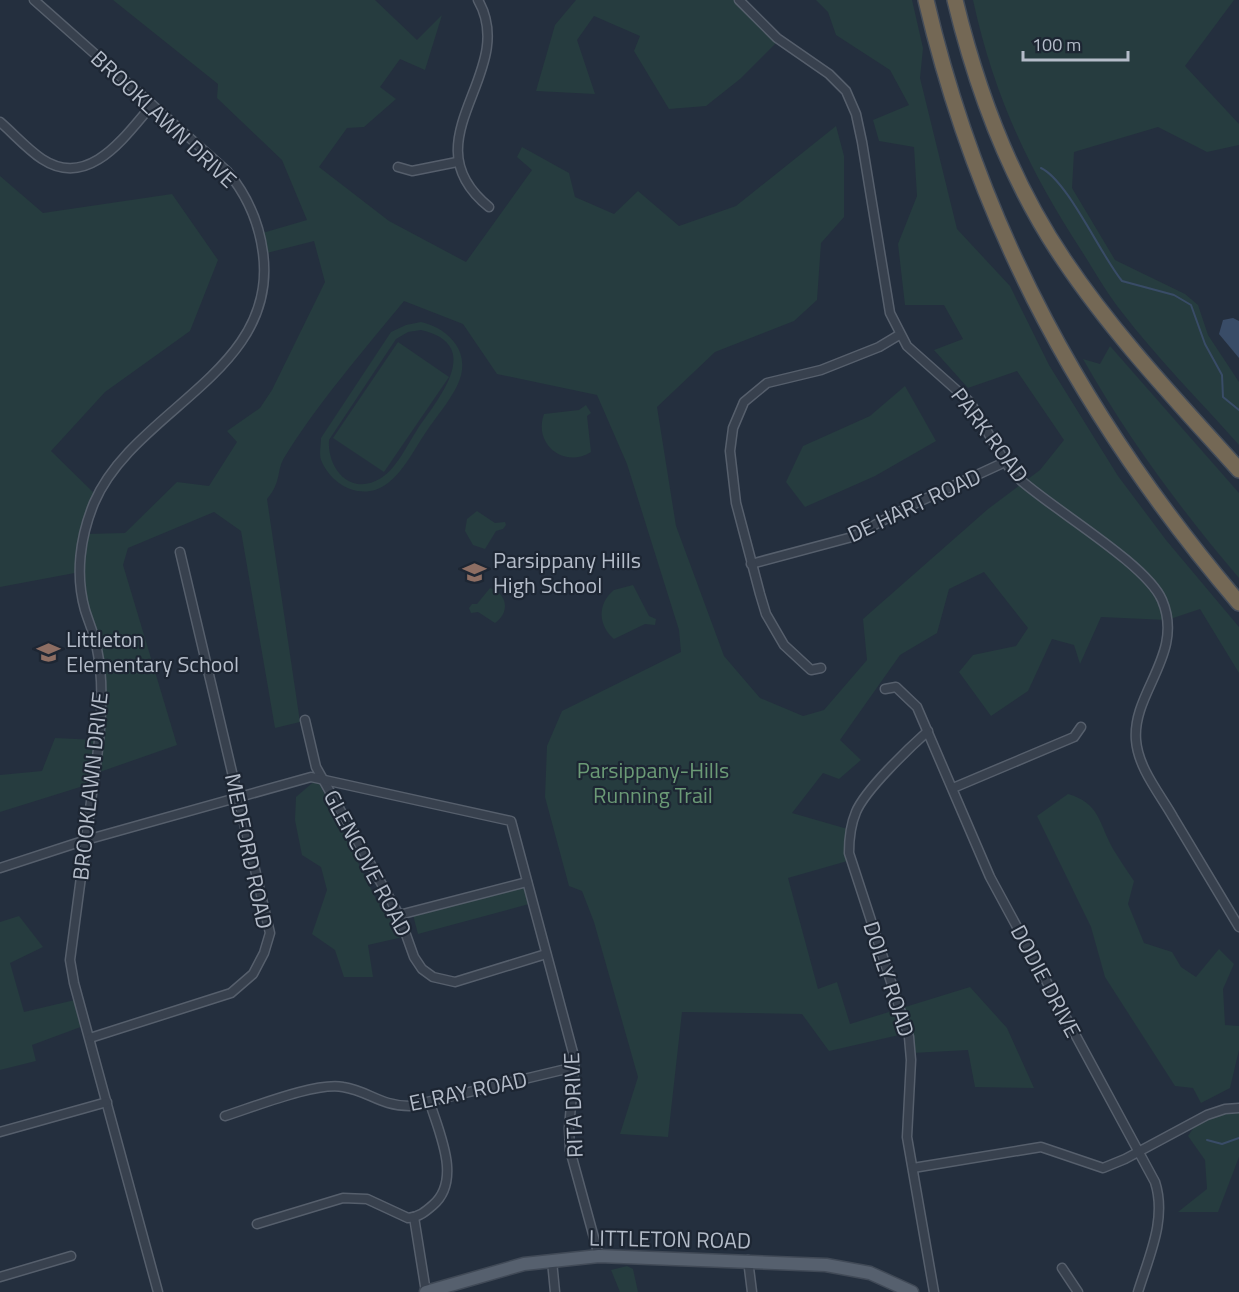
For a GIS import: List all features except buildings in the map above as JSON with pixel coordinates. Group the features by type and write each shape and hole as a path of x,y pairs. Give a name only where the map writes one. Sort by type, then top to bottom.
{"highway":[{"path":"926,0 941,62 962,130 986,195 1042,316 1068,366 1136,473 1239,603"},
{"path":"955,0 973,68 999,137 1035,213 1057,249 1109,321 1239,470"}],"main road":[{"name":"LITTLETON ROAD","path":"426,1292 498,1270 599,1256 748,1260 848,1268 870,1273 912,1292"}],"street":[{"name":"BROOKLAWN DRIVE","path":"34,0 202,147 237,183 258,227 264,271 258,308 237,349 122,461 95,501 84,532 80,571 81,591 97,646 102,710 70,960 158,1292"},
{"path":"478,0 488,24 487,46 459,139 457,162 470,190 489,207"},
{"name":"PARK ROAD","path":"739,0 777,38 842,84 849,96 862,142 886,298 899,335 907,346 970,402 1005,462 1027,486 1134,568 1162,600 1167,624 1166,643 1137,725 1136,742 1139,755 1239,927"},
{"path":"0,122 41,158 58,166 76,168 94,163 108,154 152,105"},
{"path":"398,167 412,171 457,162"},
{"path":"821,668 811,670 784,645 766,614 736,503 730,450 735,420 744,402 767,382 821,370 879,347 899,335"},
{"name":"DE HART ROAD","path":"751,564 852,537 914,504 1005,462"},
{"name":"MEDFORD ROAD","path":"90,1038 222,997 246,981 261,962 269,926 180,552"},
{"name":"DODIE DRIVE","path":"885,689 896,687 917,708 990,877 1155,1182 1160,1204 1159,1222 1138,1292"},
{"path":"305,720 316,767 323,780"},
{"path":"952,788 1074,737 1082,727"},
{"name":"DOLLY ROAD","path":"928,731 901,757 857,808 849,832 849,853 910,1043 906,1123 934,1292"},
{"name":"GLENCOVE ROAD","path":"0,868 86,840 311,777 323,780 399,915 422,969 444,981 455,982 546,954"},
{"name":"RITA DRIVE","path":"323,780 511,820 570,1037 574,1071 569,1128 570,1150 599,1256"},
{"path":"399,915 527,882"},
{"name":"ELRAY ROAD","path":"225,1116 332,1086 351,1088 396,1106 430,1103 562,1070 574,1071"},
{"path":"0,1132 107,1102"},
{"path":"257,1224 343,1198 367,1199 399,1215 414,1217 441,1198 448,1176 442,1144 430,1103"},
{"path":"913,1168 1041,1146 1103,1168 1207,1115 1225,1109 1239,1108"},
{"path":"414,1217 426,1292"},
{"path":"0,1277 71,1256"},
{"path":"748,1260 752,1292"},
{"path":"552,1261 555,1292"},
{"path":"1062,1268 1078,1292"}],"green space":[{"name":"Parsippany-Hills Running Trail","path":"113,0 375,0 417,40 442,15 425,70 400,59 380,87 396,99 364,127 347,128 319,167 389,221 466,262 532,170 517,157 522,147 569,173 575,197 614,214 638,191 679,226 736,206 836,126 844,156 844,217 821,243 817,300 794,321 715,352 657,407 676,526 724,656 760,698 803,716 824,710 867,660 863,619 988,509 1040,470 1064,440 1017,371 968,388 934,350 963,339 944,305 905,305 898,244 917,196 914,147 879,141 873,120 909,105 890,70 836,35 828,12 816,0 912,0 923,48 920,78 957,229 1010,286 1049,365 1118,476 1166,540 1239,627 1239,673 1200,609 1167,620 1101,617 1080,664 1074,645 1052,639 1028,691 991,716 959,672 973,655 1016,646 1028,628 984,572 949,589 937,633 900,655 840,740 861,760 839,779 823,773 792,813 851,830 851,860 788,878 818,989 837,982 850,1024 970,987 1007,1028 1034,1088 975,1087 968,1050 912,1053 908,1033 829,1051 802,1014 682,1012 668,1137 620,1134 638,1077 594,922 582,891 569,886 545,797 547,746 562,711 681,652 679,630 627,464 597,395 497,374 463,324 404,301 341,378 297,438 284,458 275,487 267,499 300,722 275,728 241,531 214,512 128,548 123,565 177,745 94,774 93,783 0,812 0,775 42,771 55,738 97,740 102,679 80,572 0,587 0,176 43,213 172,194 218,260 190,331 105,392 51,451 98,497 86,534 125,533 177,482 209,486 237,442 227,431 260,408 272,390 325,282 314,241 263,254 259,234 307,220 282,160 217,98 218,84"},
{"path":"576,0 744,0 779,40 740,79 706,106 669,109 634,51 640,36 594,16 577,40 595,94 536,91 555,25"},
{"path":"973,0 1234,0 1185,66 1239,124 1239,145 1207,152 1158,127 1074,152 1072,188 1115,260 1185,294 1198,305 1208,335 1239,382 1239,445 1121,311 1062,220 1029,160 1002,100 981,35"},
{"path":"421,322 432,325 450,337 461,354 461,375 450,398 394,478 379,489 359,491 350,489 333,478 326,470 320,458 321,438 391,332 406,325","holes":["421,330 440,337 451,348 454,360 451,374 435,404 397,462 387,474 370,483 360,484 343,477 332,461 329,440 396,339 408,332"]},
{"path":"398,342 449,377 384,472 333,438"},
{"path":"1110,346 1239,493 1239,578 1156,472 1118,417 1083,359 1100,364"},
{"path":"905,386 936,441 875,476 805,507 786,482 803,446 870,416"},
{"path":"586,405 591,413 587,416 591,452 571,457 553,451 543,435 544,414 579,410"},
{"path":"477,511 495,523 505,522 506,525 503,529 496,531 485,549 473,545 465,531 467,519"},
{"path":"633,585 649,616 656,619 655,625 645,624 614,639 602,621 602,608 614,590"},
{"path":"490,588 500,595 505,604 503,614 495,623 478,612 471,613 469,608 472,604 477,604"},
{"path":"317,779 376,899 395,915 403,937 368,945 373,977 344,977 335,950 312,934 327,890 321,867 302,855 295,820 296,797"},
{"path":"1068,794 1079,798 1093,809 1113,849 1134,881 1128,904 1144,943 1172,952 1181,967 1196,977 1219,949 1234,964 1223,989 1225,1025 1239,1026 1239,1050 1230,1088 1201,1103 1193,1088 1175,1086 1105,977 1091,927 1037,816"},
{"path":"524,886 529,904 418,934 413,915"},
{"path":"19,916 43,947 10,963 24,1012 79,999 86,1025 32,1045 36,1061 0,1070 0,922"},
{"path":"1239,1108 1239,1157 1218,1212 1178,1212 1207,1189 1205,1160 1188,1136 1199,1120"},
{"path":"627,1266 633,1269 638,1292 620,1292 611,1270"}],"water":[{"path":"1233,318 1239,321 1239,358 1219,334 1223,320"}],"waterway":[{"path":"1041,168 1051,175 1073,202 1122,281 1174,295 1191,305 1205,344 1222,375 1223,397 1239,410"},
{"path":"1207,1140 1222,1144 1239,1138"}],"place":[{"name":"Parsippany Hills High School","path":"475,573"},
{"name":"Littleton Elementary School","path":"48,652"}]}
